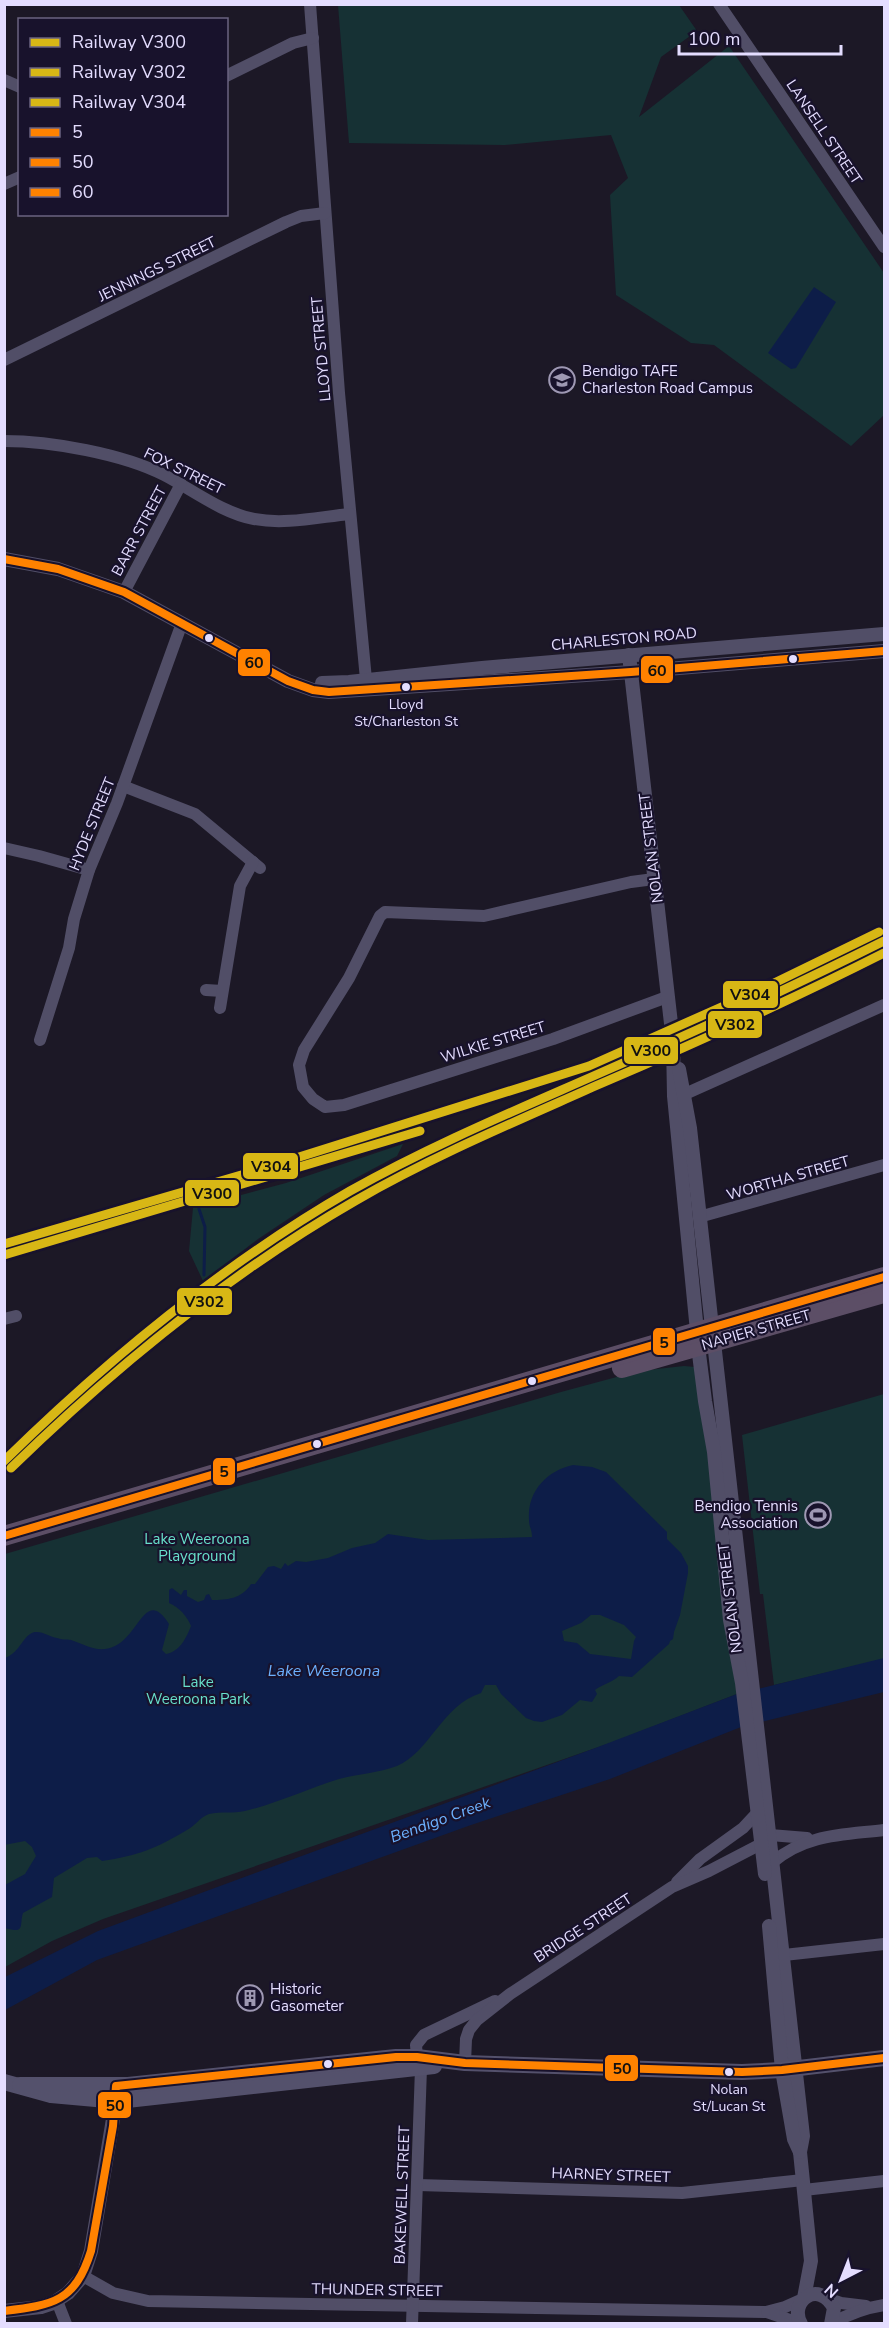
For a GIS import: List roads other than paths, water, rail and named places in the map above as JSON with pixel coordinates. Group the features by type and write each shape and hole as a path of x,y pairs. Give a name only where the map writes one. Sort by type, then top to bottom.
{"highway":[{"name":"NAPIER STREET","path":"706,1337 885,1277"},
{"name":"NAPIER STREET","path":"4,1536 706,1337 885,1293"},
{"name":"NAPIER STREET","path":"4,1544 266,1463"}],"main road":[{"path":"12,2083 116,2093 382,2058 419,2062 713,2071 789,2069 885,2058"}],"street":[{"name":"LLOYD STREET","path":"310,4 325,213 366,686"},
{"name":"LANSELL STREET","path":"719,4 885,247"},
{"path":"228,75 287,46 313,38"},
{"path":"4,80 18,86"},
{"path":"4,184 18,178"},
{"name":"JENNINGS STREET","path":"4,360 286,222 301,216 325,213"},
{"name":"FOX STREET","path":"4,441 56,444 128,461 151,469 233,513 253,519 289,520 350,514"},
{"name":"BARR STREET","path":"124,592 181,484"},
{"path":"4,559 58,569 124,592 270,671 319,682 366,686"},
{"name":"HYDE STREET","path":"40,1040 69,948 74,919 88,870 123,786 182,623"},
{"name":"CHARLESTON ROAD","path":"366,686 629,655 885,634"},
{"path":"723,647 724,663"},
{"name":"CHARLESTON ROAD","path":"366,686 631,672 885,651"},
{"name":"NOLAN STREET","path":"629,655 706,1337 767,1841 794,2139 801,2152 811,2260 804,2299 798,2315 801,2324"},
{"path":"123,786 195,814 256,865 240,886 220,1008"},
{"path":"4,848 88,870"},
{"name":"WILKIE STREET","path":"654,879 631,882 484,916 390,911 383,913 349,978 301,1057 299,1072 303,1087 325,1107 344,1105 554,1039 667,997"},
{"path":"206,990 222,990"},
{"path":"679,1095 885,1005"},
{"name":"WORTHA STREET","path":"693,1218 885,1165"},
{"name":"NOLAN STREET","path":"752,1729 757,1813 773,1862 777,1956"},
{"name":"BRIDGE STREET","path":"672,1887 700,1859 740,1831 757,1813"},
{"path":"773,1862 802,1842 885,1830"},
{"path":"767,1841 789,1838 823,1838"},
{"name":"BRIDGE STREET","path":"465,2063 466,2039 469,2030 477,2020 510,1994 672,1887 767,1841"},
{"path":"777,1956 885,1944"},
{"name":"BRIDGE STREET","path":"419,2062 416,2046 424,2035 510,1994"},
{"name":"BAKEWELL STREET","path":"412,2324 418,2185 419,2062"},
{"path":"4,2311 41,2307 57,2301 83,2276 91,2251 116,2093"},
{"name":"HARNEY STREET","path":"418,2185 682,2193 885,2181"},
{"name":"NOLAN STREET","path":"811,2260 827,2298 834,2308 831,2324"},
{"name":"THUNDER STREET","path":"83,2276 113,2293 148,2301 414,2307 680,2318 766,2312 804,2299"},
{"path":"804,2299 815,2294 841,2303 870,2307"},
{"path":"57,2301 66,2324"},
{"path":"831,2324 851,2313 885,2305"},
{"name":"THUNDER STREET","path":"766,2312 801,2324"}],"water":[{"path":"814,287 836,302 796,368 791,369 768,353"},
{"name":"Lake Weeroona","path":"573,1465 592,1467 606,1472 667,1532 667,1539 681,1553 688,1566 680,1615 673,1639 632,1677 619,1676 595,1690 597,1694 592,1702 580,1700 562,1715 542,1722 526,1718 501,1694 496,1685 485,1685 481,1693 456,1708 419,1750 397,1766 339,1779 245,1811 209,1814 176,1836 126,1857 102,1861 97,1857 87,1858 54,1878 52,1897 23,1913 19,1929 5,1928 5,1885 25,1874 36,1856 32,1847 25,1841 4,1845 5,1658 15,1652 31,1633 44,1633 93,1648 109,1648 123,1640 142,1617 154,1610 161,1614 169,1624 162,1650 166,1654 171,1653 182,1644 191,1626 182,1612 169,1603 169,1590 172,1588 181,1595 184,1590 187,1590 187,1596 198,1602 204,1600 209,1594 212,1600 233,1598 243,1593 251,1584 255,1584 268,1567 274,1566 281,1569 285,1563 288,1566 296,1561 306,1562 328,1558 352,1548 375,1543 388,1534 428,1540 532,1537 529,1522 531,1500 540,1484 554,1472","holes":["591,1615 600,1615 624,1625 636,1637 631,1659 590,1654 577,1643 564,1641 562,1631 581,1623"]},
{"name":"Bendigo Creek","path":"884,1658 884,1692 741,1727 610,1779 471,1825 97,1960 5,2010 5,1977 98,1931 737,1694"}],"waterway":[{"path":"199,1209 205,1227 204,1275"},
{"path":"214,1290 220,1313"}],"rail line":[{"name":"V304","path":"4,1244 255,1171 589,1066 762,989 879,932"},
{"name":"V300","path":"4,1461 85,1385 169,1315 257,1250 350,1191 441,1144 706,1026 884,941"},
{"name":"V302","path":"11,1468 91,1394 175,1324 262,1259 355,1201 476,1140 743,1021 884,953"},
{"name":"V300","path":"4,1255 420,1131"}],"place":[{"name":"Bendigo TAFE Charleston Road Campus","path":"562,380"},
{"name":"Lloyd St/Charleston St","path":"406,687"},
{"name":"Bendigo Tennis Association","path":"818,1515"},
{"name":"Historic Gasometer","path":"250,1998"},
{"name":"Nolan St/Lucan St","path":"729,2072"}],"park label":[{"name":"Lake Weeroona Playground","path":"197,1548"},
{"name":"Lake Weeroona Park","path":"198,1690"}]}
